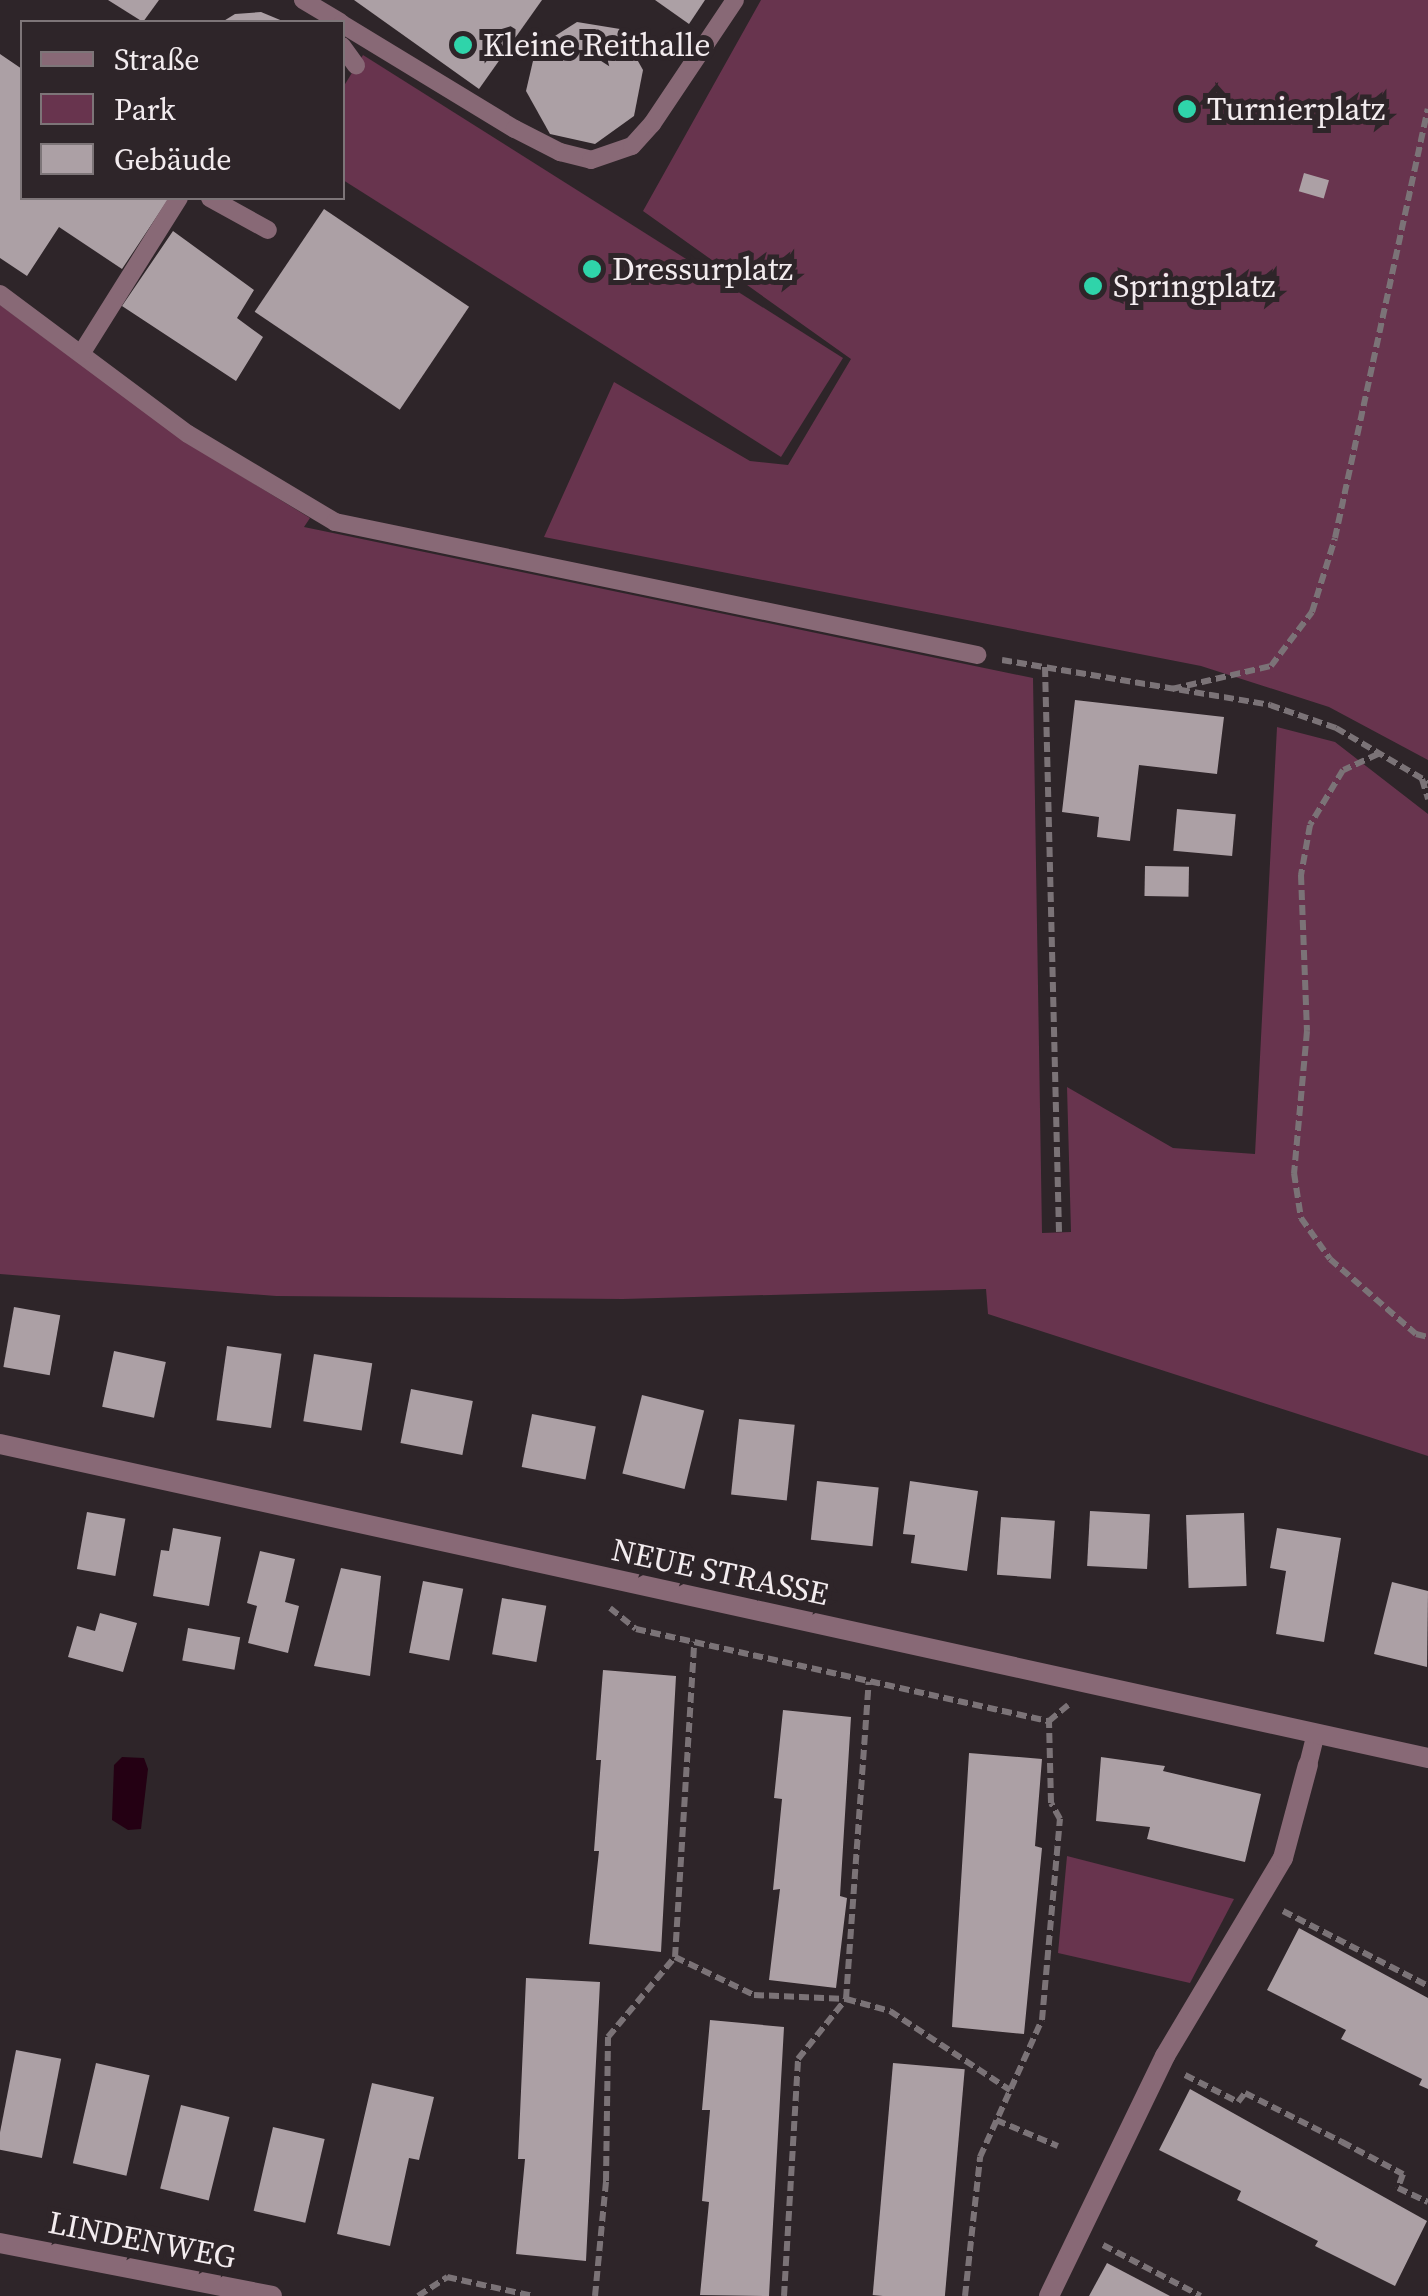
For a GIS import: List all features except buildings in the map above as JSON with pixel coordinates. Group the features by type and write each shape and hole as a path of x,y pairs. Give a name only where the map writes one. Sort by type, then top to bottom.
{"street":[{"name":"NEUE STRASSE","path":"0,1444 1428,1758"},
{"path":"1049,2296 1162,2064 1283,1858 1308,1765"},
{"name":"LINDENWEG","path":"0,2243 272,2296"}],"lane":[{"path":"345,25 515,128 560,152 591,160 632,146 652,124 736,0"},
{"path":"345,50 356,65"},
{"path":"81,354 178,200"},
{"path":"214,200 268,230"},
{"path":"0,294 188,434 335,522 977,656"},
{"path":"1308,1765 1316,1734"}],"path":[{"path":"1172,690 1270,666 1312,612 1334,538 1428,109"},
{"path":"977,656 1270,705 1336,728 1425,780 1428,799"},
{"path":"1044,667 1059,1232"},
{"path":"1378,754 1343,770 1310,825 1301,875 1306,1031 1294,1174 1301,1218 1330,1259 1416,1334 1428,1337"},
{"path":"580,1572 620,1621 694,1642 1049,1721"},
{"path":"595,2296 606,2181 608,2037 674,1957 694,1642"},
{"path":"784,2296 798,2059 846,1999 869,1682"},
{"path":"965,2296 980,2156 1042,2020 1060,1818 1050,1803 1049,1721 1091,1684"},
{"path":"1261,1900 1428,1986"},
{"path":"674,1957 754,1995 846,1999 890,2011 1010,2090"},
{"path":"1162,2064 1238,2102 1245,2093 1342,2142 1403,2174 1398,2188 1428,2202"},
{"path":"996,2120 1058,2146"},
{"path":"1079,2233 1202,2296"},
{"path":"418,2296 447,2277 533,2296"}],"green space":[{"path":"761,0 1428,0 1428,760 1329,707 1201,666 544,537 614,382 750,461 788,465 851,359 643,211"},
{"name":"Dressurplatz","path":"363,55 843,358 781,457 345,181 345,84"},
{"path":"0,305 186,442 310,518 304,527 1033,678 1042,1233 1071,1232 1067,1087 1173,1148 1255,1154 1277,727 1335,742 1428,814 1428,1456 988,1314 986,1289 623,1299 276,1296 0,1274"},
{"path":"1067,1856 1234,1899 1190,1983 1058,1953"}],"shaded area":[{"path":"122,1757 144,1758 148,1769 141,1829 128,1830 112,1820 114,1765"}],"place":[{"name":"Kleine Reithalle","path":"463,45"},
{"name":"Turnierplatz","path":"1187,109"},
{"name":"Dressurplatz","path":"592,269"},
{"name":"Springplatz","path":"1093,286"}]}
